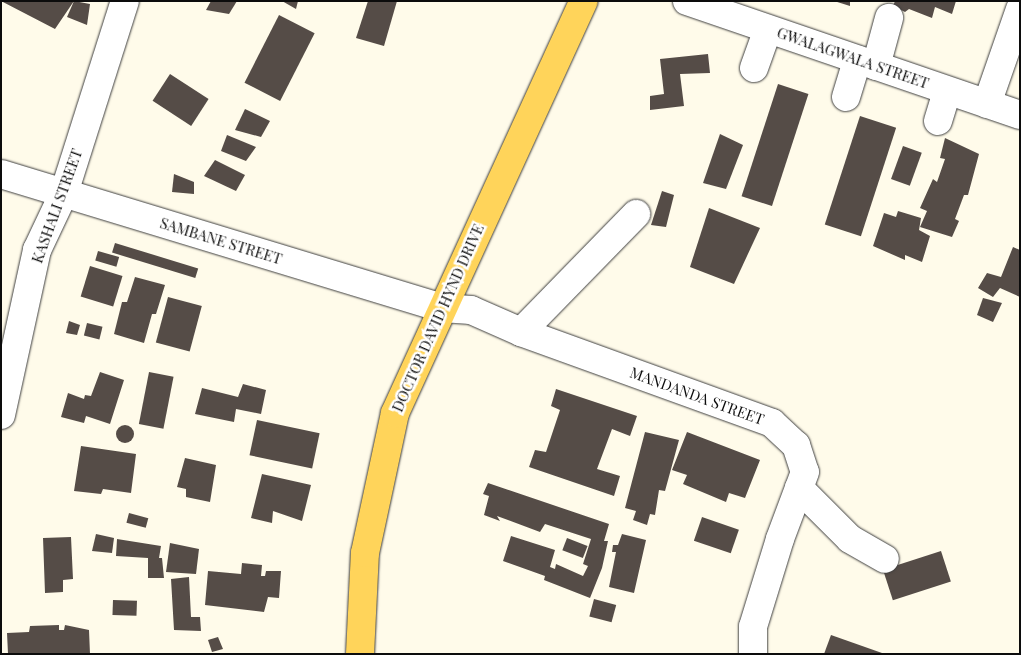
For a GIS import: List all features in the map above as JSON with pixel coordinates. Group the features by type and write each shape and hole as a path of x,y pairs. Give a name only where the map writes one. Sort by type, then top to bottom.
{"main road":[{"name":"DOCTOR DAVID HYND DRIVE","path":"360,654 364,553 395,413 584,1"}],"street":[{"name":"KASHALI STREET","path":"1,415 37,250 64,194 125,1"},
{"name":"GWALAGWALA STREET","path":"687,1 757,18 867,63 1020,115"},
{"path":"987,104 1020,9"},
{"path":"754,68 757,18"},
{"path":"846,97 867,63 889,18"},
{"path":"938,121 947,91"},
{"name":"SAMBANE STREET","path":"1,174 442,308"},
{"path":"521,332 636,214"},
{"name":"MANDANDA STREET","path":"442,308 471,310 521,332 772,423 796,445 805,472 754,627 753,654"},
{"path":"799,488 850,539 885,559"}],"building":[{"path":"1,1 74,1 55,29"},
{"path":"74,1 90,4 87,25 67,17"},
{"path":"211,1 237,1 229,14 206,10"},
{"path":"282,1 298,1 296,9"},
{"path":"368,1 397,1 384,46 356,38"},
{"path":"834,1 850,1 850,6"},
{"path":"895,1 956,1 952,14 935,7 932,18 909,9 905,12 893,6"},
{"path":"279,15 315,33 280,101 244,83"},
{"path":"708,54 710,73 680,74 684,106 650,110 650,96 664,94 660,59"},
{"path":"170,74 209,99 191,126 153,101"},
{"path":"778,84 808,94 772,206 742,196"},
{"path":"245,109 270,121 261,137 235,130"},
{"path":"860,116 896,128 861,236 825,224"},
{"path":"720,134 743,145 726,189 703,183"},
{"path":"227,135 256,147 246,161 221,151"},
{"path":"945,138 979,154 968,195 964,195 955,219 959,221 952,237 920,227 927,211 920,208 933,179 937,182 945,159 940,158"},
{"path":"903,146 922,153 910,186 891,179"},
{"path":"215,160 245,175 236,191 204,176"},
{"path":"174,174 194,182 194,194 172,192"},
{"path":"662,191 674,195 666,227 651,225"},
{"path":"709,208 760,228 734,284 690,267"},
{"path":"898,211 921,218 919,230 930,236 922,262 905,255 905,260 873,246 884,213 896,217"},
{"path":"115,243 198,268 195,278 112,253"},
{"path":"1013,247 1020,250 1020,297 1000,288 993,297 978,288 987,273 1001,277"},
{"path":"98,251 119,257 116,267 95,261"},
{"path":"90,266 123,276 113,307 81,297"},
{"path":"135,277 165,285 156,314 152,314 144,343 114,334 122,302 127,302"},
{"path":"168,297 202,306 190,351 156,342"},
{"path":"983,298 1002,303 993,322 977,315"},
{"path":"69,321 80,325 77,335 66,333"},
{"path":"87,323 103,327 99,339 84,336"},
{"path":"100,372 124,380 110,424 86,416 84,423 61,417 68,393 84,399 85,395 91,396"},
{"path":"149,372 174,377 163,429 139,424"},
{"path":"243,384 266,390 261,414 236,409 234,422 195,414 202,388 238,397"},
{"path":"556,389 637,416 630,436 612,429 597,469 620,476 614,496 529,467 535,450 546,452 560,410 551,406"},
{"path":"257,420 320,433 312,469 250,455"},
{"path":"121,425 129,425 134,430 132,441 121,443 116,438 116,430"},
{"path":"645,432 679,440 665,491 659,490 655,515 650,514 647,525 633,520 636,511 625,508"},
{"path":"687,432 760,460 745,498 729,493 726,502 683,484 687,475 672,470"},
{"path":"81,446 136,454 131,493 103,489 101,494 74,491"},
{"path":"185,458 216,465 210,502 186,497 186,489 177,487"},
{"path":"262,474 311,485 302,521 273,511 272,523 251,518"},
{"path":"488,483 609,524 604,541 608,541 602,568 590,598 544,580 545,576 503,561 511,536 555,550 550,567 555,569 556,564 583,576 588,566 583,564 591,539 545,524 540,532 497,516 500,521 484,515 489,496 483,494"},
{"path":"129,513 148,518 146,528 126,523"},
{"path":"702,517 739,530 731,553 694,541"},
{"path":"96,534 114,538 112,553 92,551"},
{"path":"622,534 646,540 634,593 609,587 616,552 612,552 613,545 618,545"},
{"path":"71,537 73,579 63,580 63,592 45,593 43,538"},
{"path":"567,538 588,546 583,558 562,550"},
{"path":"117,539 161,546 159,558 162,558 164,578 148,578 148,558 116,556"},
{"path":"170,543 199,549 196,574 166,572"},
{"path":"941,551 951,581 893,600 883,570"},
{"path":"242,563 262,565 261,576 265,576 266,571 281,571 279,598 268,597 264,612 205,605 208,571 241,574"},
{"path":"189,577 191,617 200,617 201,631 174,630 171,579"},
{"path":"594,599 616,605 612,622 589,616"},
{"path":"113,600 137,601 136,616 112,615"},
{"path":"59,625 59,630 64,630 65,625 89,630 90,654 8,654 7,633 29,632 30,626"},
{"path":"831,635 882,653 882,654 824,654"},
{"path":"218,637 223,649 212,652 208,640"}]}
